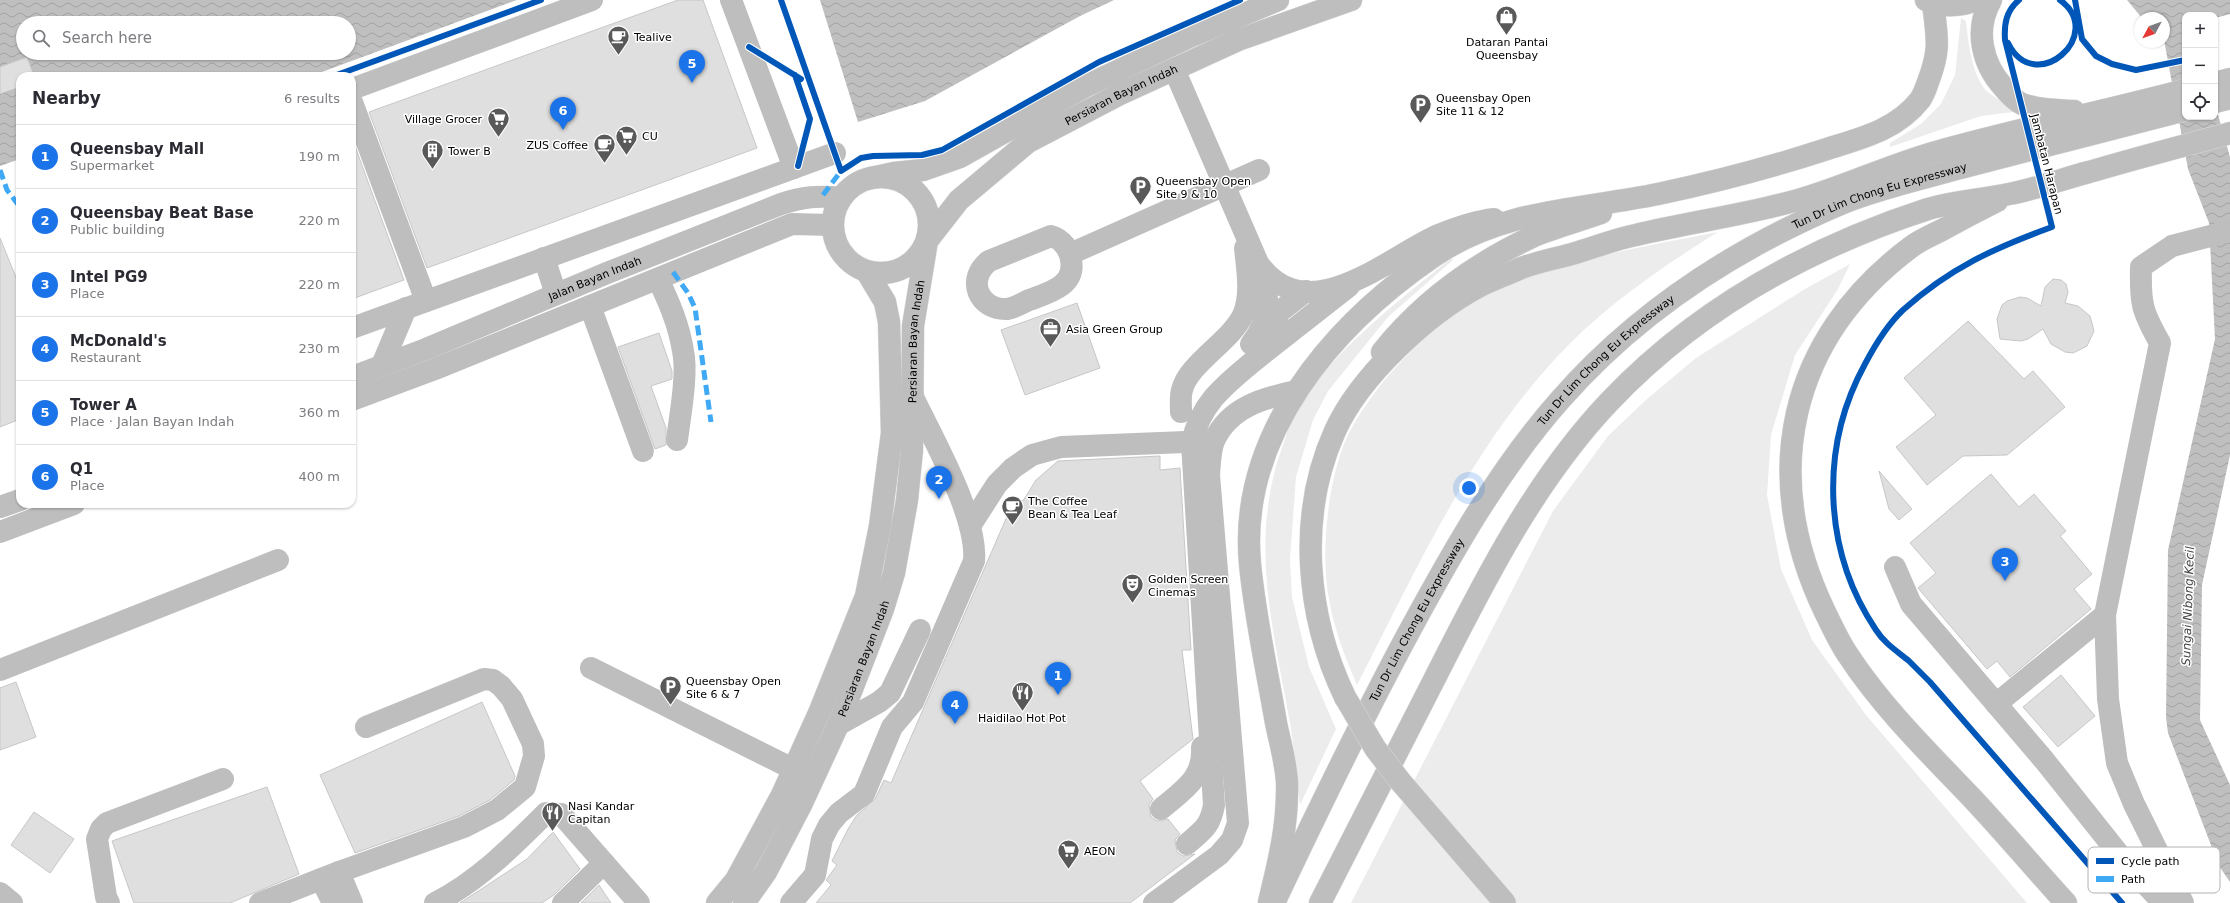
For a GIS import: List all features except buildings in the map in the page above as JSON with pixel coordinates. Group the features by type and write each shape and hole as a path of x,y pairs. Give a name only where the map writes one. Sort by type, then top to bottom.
{"main road":[{"path":"356,88 592,0"},
{"path":"731,0 794,168"},
{"name":"Persiaran Bayan Indah","path":"871,178 894,172 923,170 960,157 1086,86 1189,37 1278,0"},
{"name":"Persiaran Bayan Indah","path":"744,903 766,872 841,716 883,609 894,573 907,500 912,450 913,326 927,241 959,200 1028,142 1174,68 1238,40 1352,0"},
{"path":"1268,903 1284,842 1287,781 1256,606 1250,560 1251,521 1257,484 1267,448 1282,414 1296,391 1320,359 1378,300 1413,272 1470,235 1485,228 1544,212 1657,194 1789,162 1886,129 1906,116 1923,96 1936,60 1938,43 1930,2 1954,6 1976,0"},
{"path":"1991,0 1983,23 1982,42 1986,61 1993,76 2010,95 2021,103 2043,110 2149,110 2182,92"},
{"path":"1174,68 1268,289 1261,344"},
{"path":"2218,81 2230,79"},
{"path":"2218,101 2230,98"},
{"path":"356,110 381,163 416,305 382,365"},
{"name":"Tun Dr Lim Chong Eu Expressway","path":"1274,903 1378,689 1440,575 1494,488 1520,450 1562,398 1634,328 1701,276 1743,251 1789,227 1847,202 2149,110 2182,110"},
{"path":"1342,417 1370,376 1417,331 1447,306 1480,286 1523,268 1635,235 1694,224 1801,200 1935,152 2104,111"},
{"path":"1320,903 1455,638 1511,537 1544,485 1593,420 1610,400 1641,370 1724,305 1789,267 1877,228 1928,209 1963,200 2009,194 2230,133"},
{"path":"356,327 835,153"},
{"path":"1070,254 1259,170"},
{"path":"885,177 900,180 912,188 922,199 928,212 929,227 927,241 920,254 910,265 896,272 882,274 867,272 853,265 842,254 835,241 832,225 834,211 841,198 849,189 859,182 871,178 885,177"},
{"path":"1505,903 1396,776 1375,748 1345,697 1327,656 1318,623 1311,564 1312,523 1321,472 1330,442 1342,417 1366,375 1383,351 1407,323 1464,275 1536,236 1657,194"},
{"path":"2009,194 1913,245 1871,281 1843,312 1815,358 1800,402 1792,451 1791,493 1795,528 1805,563 1818,596 1846,653 1862,676 1911,734 2066,903"},
{"name":"Jalan Bayan Indah","path":"356,375 426,349 556,294 781,204 808,196 823,195 841,198"},
{"path":"1161,809 1190,784 1198,772 1203,760 1182,438 1208,383 1261,344 1354,282 1378,271 1436,236 1474,223 1491,220 1523,218"},
{"path":"356,399 435,370 792,224 832,225"},
{"path":"1181,412 1182,391 1187,379 1235,327 1244,313 1247,271 1244,231"},
{"path":"2154,847 2117,763 2108,698 2105,615 2160,343 2146,317 2140,297 2141,267 2172,246 2230,231"},
{"path":"544,258 556,294"},
{"path":"1258,263 1269,277 1286,289 1306,291 1330,288 1354,282"},
{"name":"Persiaran Bayan Indah","path":"717,903 736,880 760,838 819,713 866,596 880,526 892,433 889,322 885,302 867,272"},
{"path":"658,279 674,313 684,352 682,402 677,440"},
{"path":"1187,844 1207,827 1211,819 1214,805 1192,444 1194,431 1215,394 1261,344 1330,288"},
{"path":"1261,344 1280,312 1306,291"},
{"path":"590,306 643,451"},
{"path":"1154,903 1219,855 1232,840 1238,822 1210,475 1211,453 1214,441 1224,426 1244,408 1260,400 1296,391"},
{"path":"791,903 815,875 822,839 829,825 839,812 864,794 892,726 913,702 974,561 975,549 970,526 957,491 913,396"},
{"path":"970,526 997,484 1013,468 1032,456 1061,447 1214,441"},
{"path":"0,507 16,501"},
{"path":"0,532 63,508"},
{"path":"0,670 278,560"},
{"path":"1895,567 1911,604 2044,760 2113,847"},
{"path":"1996,704 2105,615"},
{"path":"841,716 881,690 889,678 903,668 920,630"},
{"path":"591,668 793,769"},
{"path":"260,903 464,827 497,810 525,787 534,756 533,744 512,699 501,686 493,680 484,679 366,727"},
{"path":"109,903 106,897 97,839 101,829 106,823 223,779"},
{"path":"435,903 449,896 479,874 546,813 561,814 639,903"},
{"path":"563,903 604,863"},
{"path":"330,876 333,903"},
{"path":"330,876 352,903"},
{"path":"0,893 12,903"},
{"path":"2154,893 2163,903"},
{"path":"2178,893 2183,903"}],"shaded area":[{"path":"1961,18 1966,21 1972,59 1983,87 1993,96 2022,111 1981,116 1890,147 1890,143 1921,124 1941,104 1955,75"},
{"path":"1718,232 1653,275 1612,306 1593,322 1556,358 1525,394 1496,433 1446,514 1400,599 1357,685 1340,643 1329,599 1325,560 1328,516 1335,474 1340,454 1347,437 1373,395 1388,376 1421,342 1439,327 1477,300 1498,289 1568,264"},
{"path":"1451,258 1453,260 1388,317 1328,391 1313,420 1296,477 1290,559 1292,597 1309,667 1336,729 1300,805 1292,735 1275,644 1266,577 1265,544 1267,510 1273,476 1293,415 1313,385 1330,365 1368,327"},
{"path":"1850,264 1838,289 1795,355 1771,435 1767,495 1781,569 1812,640 1866,715 2027,903 1351,903 1553,511 1608,436 1647,399 1696,358 1805,289"}],"water":[{"path":"0,0 517,0 356,59 356,16 16,16 16,60 354,60 322,72 16,72 16,160 0,166"},
{"path":"820,0 1114,0 1080,16 925,101 858,122"},
{"name":"Sungai Nibong Kecil","path":"2127,0 2230,0 2230,14 2218,17 2218,12 2182,12 2182,120 2218,120 2218,115 2230,157 2230,455 2202,585 2200,720 2230,785 2230,882 2220,867 2220,847 2212,847 2168,733 2166,717 2168,550 2215,339 2209,223 2188,169 2165,48 2170,48 2170,12 2137,12"}],"marked path":[{"path":"0,170 7,190 16,202"},
{"path":"823,195 841,171"},
{"path":"673,272 688,293 695,308 711,422"}],"cycle path":[{"path":"345,72 541,0"},
{"path":"781,0 841,171 861,158 873,156 922,155 942,150 1099,62 1240,0"},
{"name":"Jambatan Harapan","path":"2019,0 2011,9 2007,18 2005,40 2052,227 1992,251 1956,271 1921,295 1903,310 1892,322 1865,364 1850,396 1840,430 1834,464 1833,499 1837,533 1845,567 1858,599 1876,630 1891,647 1909,661 1930,682 2088,864"},
{"path":"2008,43 2020,58 2034,64 2049,63 2062,55 2071,43 2076,29 2072,14 2060,0"},
{"path":"2075,0 2082,39 2096,56 2112,64 2136,70 2182,61"},
{"path":"749,47 801,79"},
{"path":"795,75 810,119 798,166"},
{"name":"Jambatan Harapan","path":"2113,893 2122,903"}],"place":[{"name":"Dataran Pantai Queensbay","path":"1507,36"},
{"name":"Tealive","path":"619,56"},
{"name":"Tower A","path":"692,83"},
{"name":"Queensbay Open Site 11 & 12","path":"1421,124"},
{"name":"Q1","path":"563,130"},
{"name":"Village Grocer","path":"498,138"},
{"name":"CU","path":"626,156"},
{"name":"ZUS Coffee","path":"604,164"},
{"name":"Tower B","path":"432,170"},
{"name":"Queensbay Open Site 9 & 10","path":"1140,206"},
{"name":"Asia Green Group","path":"1051,348"},
{"name":"Queensbay Beat Base","path":"939,499"},
{"name":"The Coffee Bean & Tea Leaf","path":"1013,526"},
{"name":"Intel PG9","path":"2005,581"},
{"name":"Golden Screen Cinemas","path":"1132,604"},
{"name":"Queensbay Mall","path":"1058,695"},
{"name":"Queensbay Open Site 6 & 7","path":"671,706"},
{"name":"Haidilao Hot Pot","path":"1022,712"},
{"name":"McDonald's","path":"955,724"},
{"name":"Nasi Kandar Capitan","path":"553,832"},
{"name":"AEON","path":"1069,870"}]}
